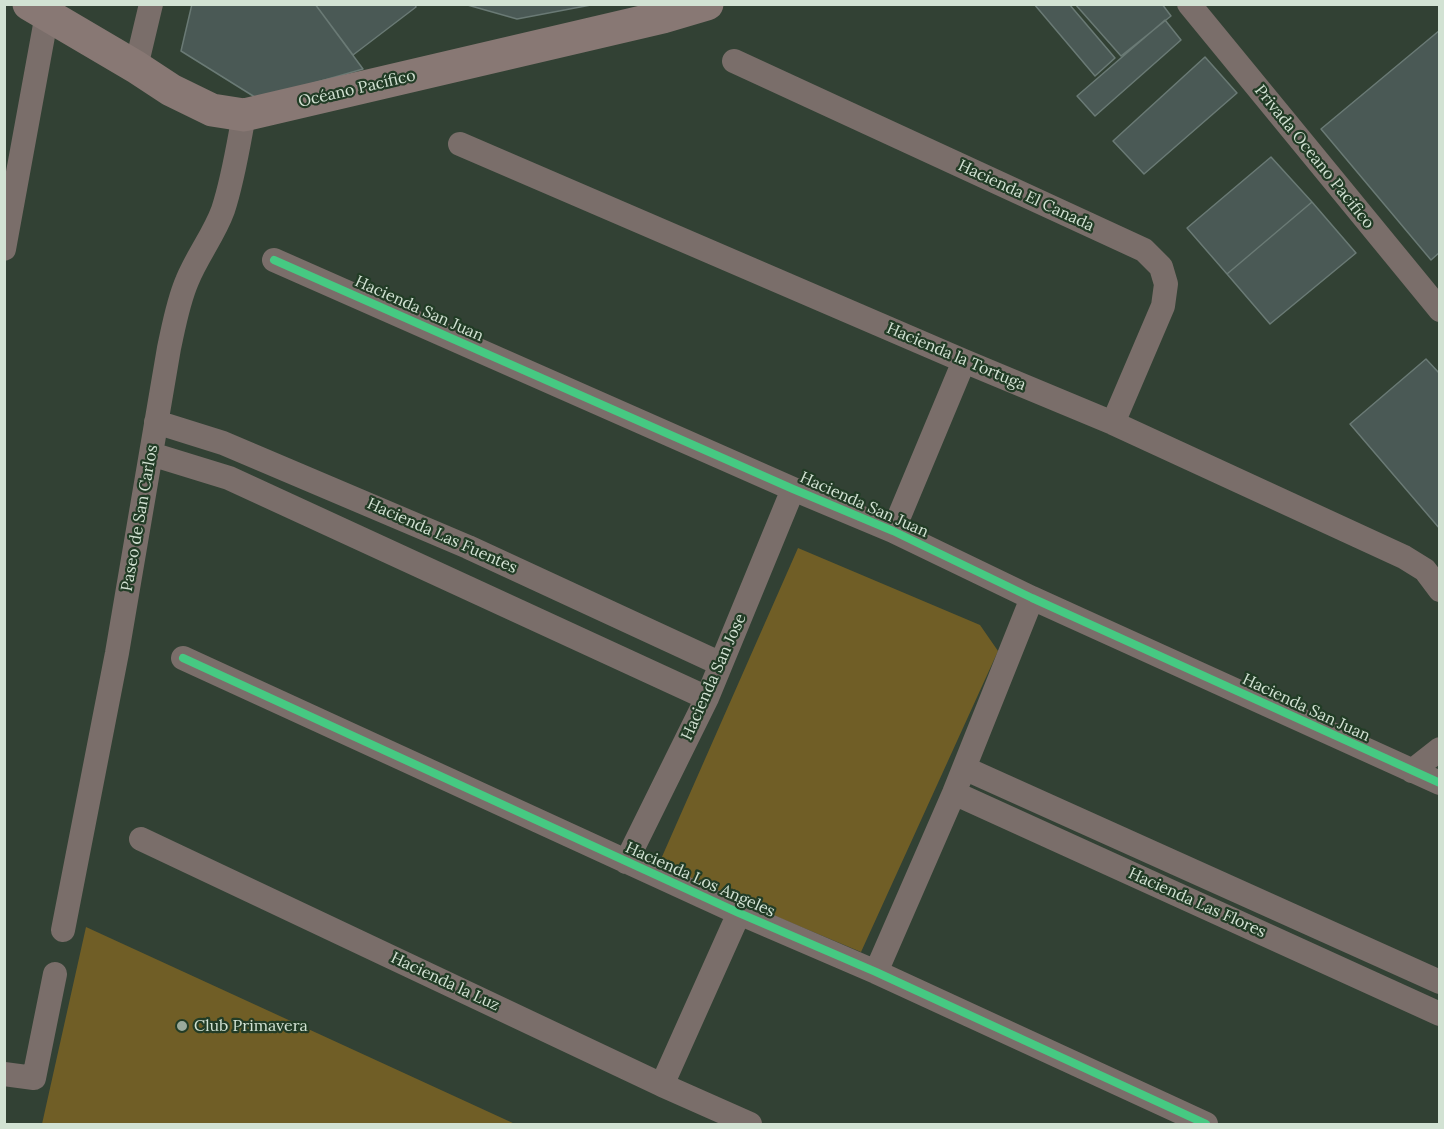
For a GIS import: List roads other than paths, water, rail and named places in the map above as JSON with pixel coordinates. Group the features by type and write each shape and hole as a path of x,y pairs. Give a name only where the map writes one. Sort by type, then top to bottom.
{"street":[{"path":"136,68 151,4"},
{"name":"Océano Pacífico","path":"38,9 171,90 212,110 244,115 656,11 707,4"},
{"name":"Privada Oceano Pacifico","path":"1189,4 1440,310"},
{"path":"4,249 38,9"},
{"name":"Hacienda El Canada","path":"734,61 1144,250 1161,267 1166,284 1163,306 1113,423"},
{"name":"Paseo de San Carlos","path":"63,930 117,653 176,314 187,279 215,230 222,211 230,186 244,115"},
{"name":"Hacienda la Tortuga","path":"460,144 1113,423 1404,557 1425,570 1440,590"},
{"name":"Hacienda San Juan","path":"274,260 893,531 1032,598 1440,783"},
{"path":"893,531 964,361"},
{"name":"Hacienda Las Fuentes","path":"156,422 223,443 468,547 722,664"},
{"path":"151,454 229,478 707,698"},
{"name":"Hacienda San Jose","path":"626,862 707,698 793,489"},
{"path":"452,581 468,547"},
{"path":"876,972 954,793 1032,598"},
{"name":"Hacienda Los Angeles","path":"183,658 626,862 876,972 1206,1125"},
{"path":"1412,771 1440,749"},
{"name":"Hacienda Las Flores","path":"964,768 1440,982"},
{"name":"Hacienda Las Flores","path":"954,793 1440,1014"},
{"name":"Hacienda la Luz","path":"141,839 750,1125"},
{"path":"662,1085 739,913"},
{"path":"4,1074 34,1078 55,974"}],"place":[{"name":"Club Primavera","path":"182,1026"}]}
